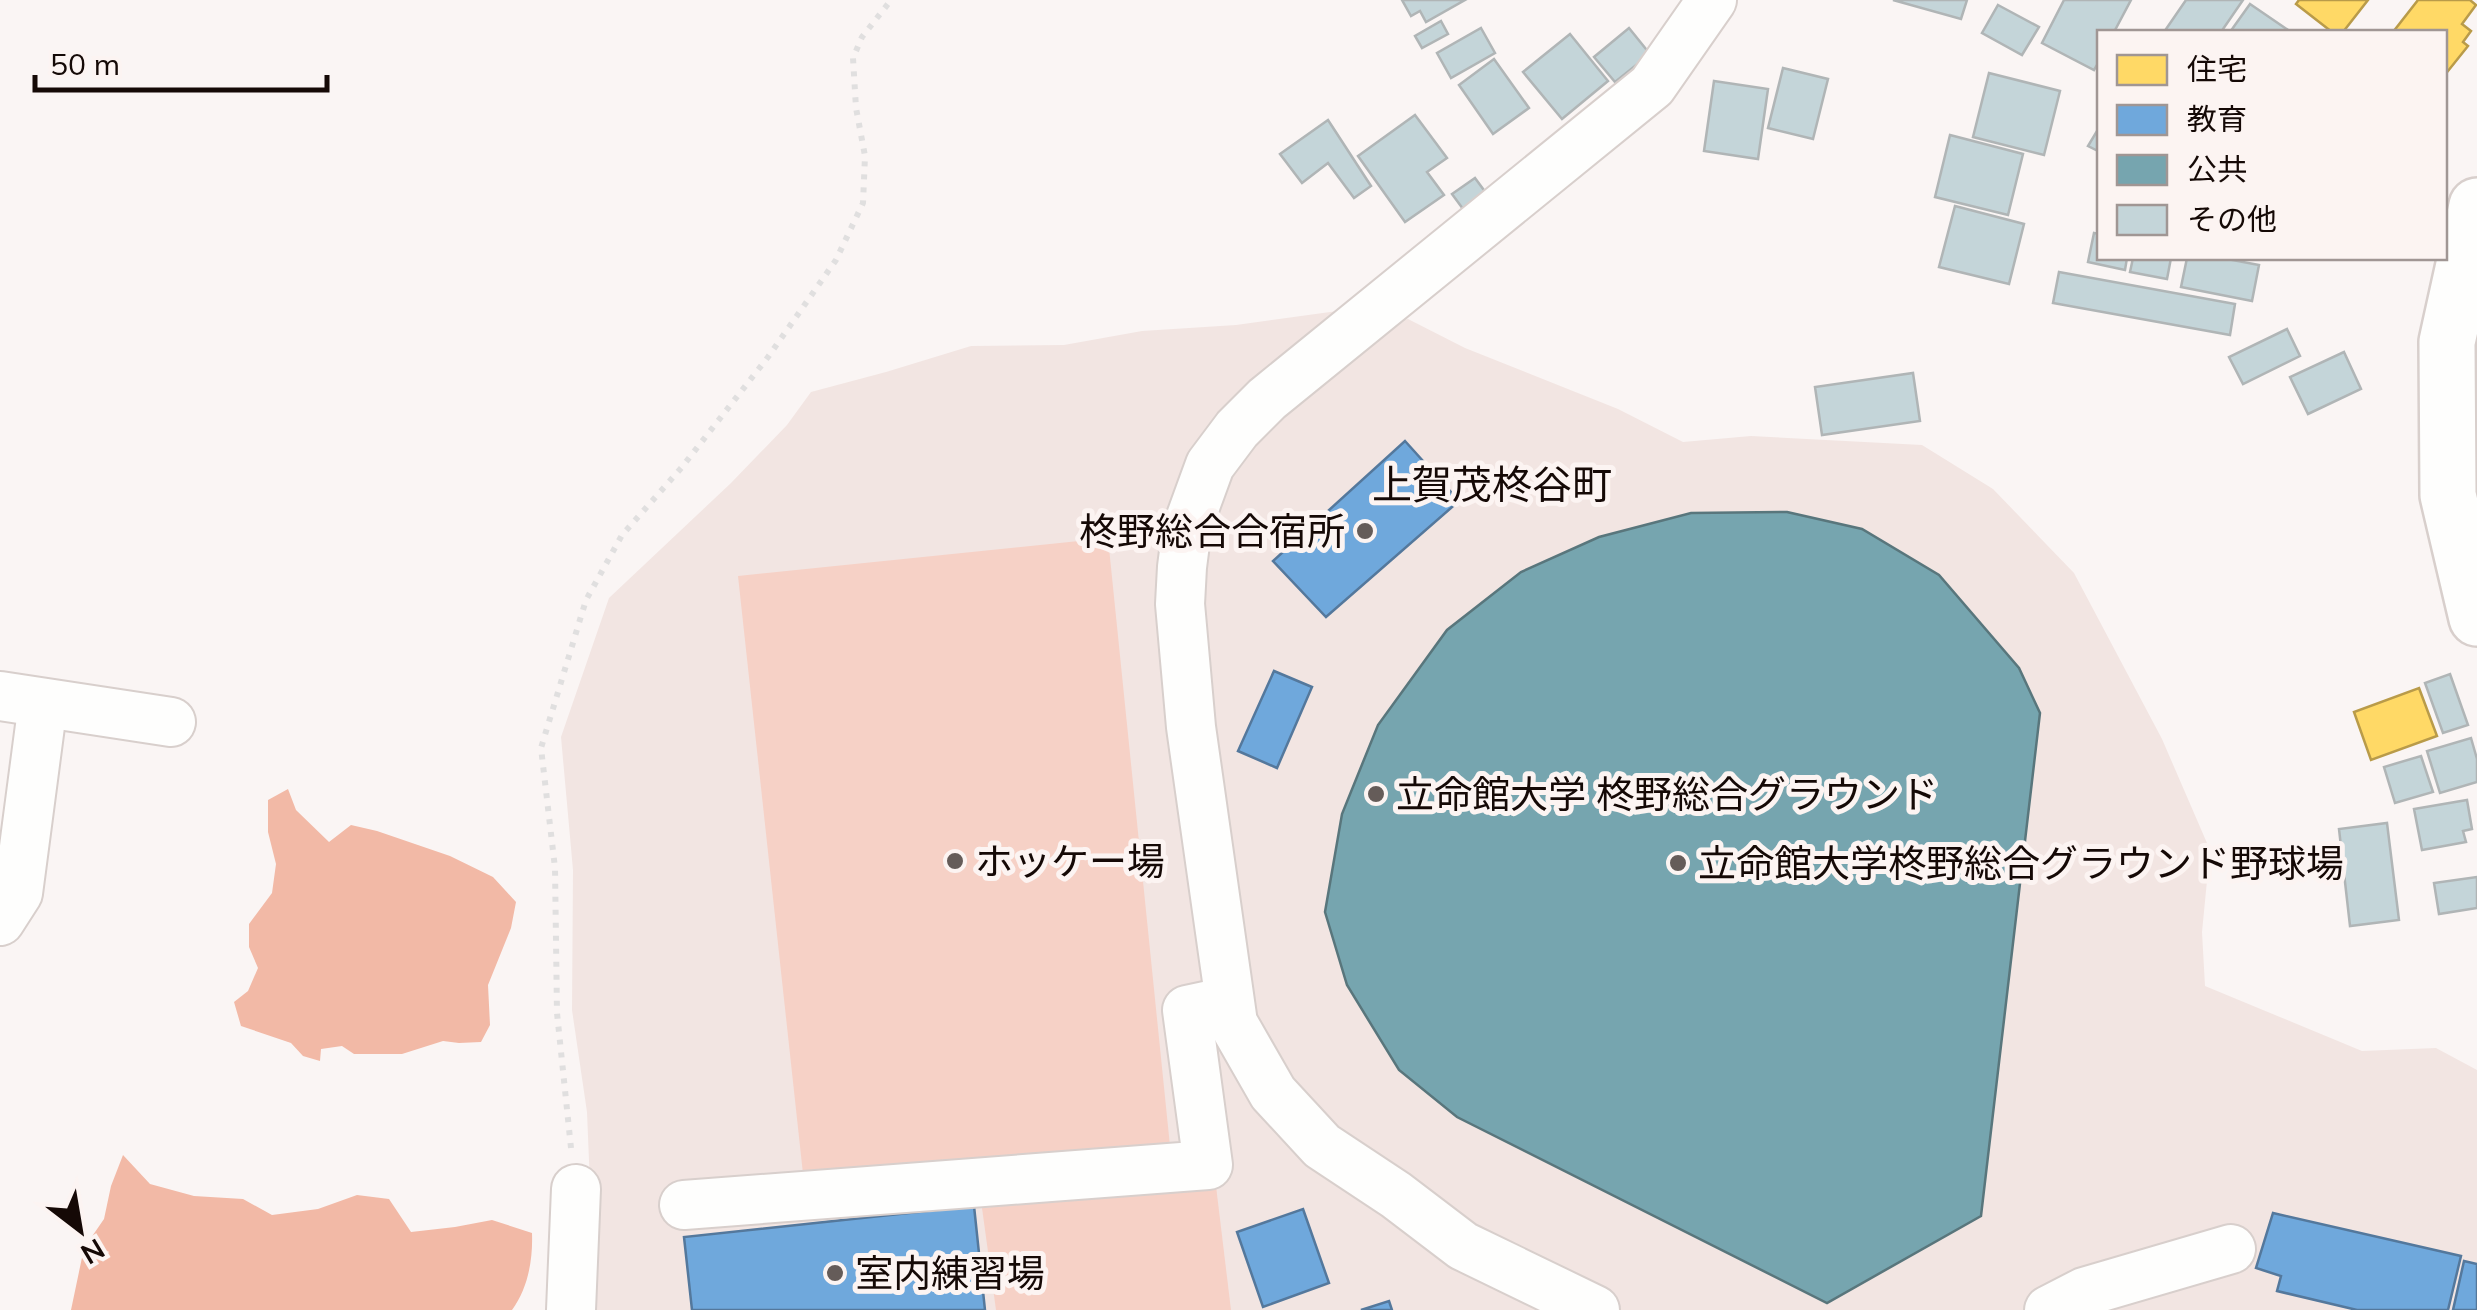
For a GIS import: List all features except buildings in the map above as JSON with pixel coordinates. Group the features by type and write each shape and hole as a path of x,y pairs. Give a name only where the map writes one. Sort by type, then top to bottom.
{"main road":[{"path":"2477,206 2448,342 2477,618"}],"street":[{"path":"1593,1310 1463,1246 1322,1146 1273,1093 1233,1023 1191,727 1180,604 1186,528 1210,465 1266,399 1652,86 1712,0"},
{"path":"0,922 18,894 22,699 172,722"},
{"path":"684,1205 1208,1165 1187,1010 1230,1000"},
{"path":"571,1310 576,1189"},
{"path":"2049,1310 2084,1292 2231,1249"}],"path":[{"path":"576,1189 557,1014 555,868 542,748 586,600 622,535 756,372 836,260 862,203 865,156 856,108 853,58 862,37 892,0"}],"shaded area":[{"name":"立命館大学 柊野総合グラウンド","path":"1352,309 1378,326 1408,319 1465,348 1618,409 1683,442 1751,436 1922,445 1993,489 2074,573 2162,739 2210,850 2202,932 2205,986 2362,1051 2436,1048 2477,1070 2477,1310 556,1310 590,1185 587,1112 572,1010 573,870 561,737 609,598 731,483 787,425 811,392 971,346 1064,345 1142,331 1236,325"},
{"name":"ホッケー場","path":"1108,538 1170,1146 804,1183 738,576"},
{"path":"288,789 296,810 329,842 351,825 377,831 450,856 493,877 516,902 511,928 488,985 490,1025 481,1042 443,1041 402,1054 354,1054 342,1046 321,1049 320,1061 303,1056 291,1043 241,1026 234,1002 248,991 258,968 249,947 249,924 272,893 276,864 268,832 268,800"},
{"path":"123,1155 150,1184 194,1196 243,1199 272,1215 318,1209 357,1195 389,1199 411,1232 492,1220 532,1233 526,1283 512,1310 71,1310 84,1248 104,1219"},
{"path":"1216,1186 1231,1310 996,1310 982,1208"}],"place":[{"name":"柊野総合合宿所","path":"1365,531"},
{"name":"立命館大学 柊野総合グラウンド","path":"1376,794"},
{"name":"ホッケー場","path":"955,861"},
{"name":"立命館大学柊野総合グラウンド野球場","path":"1678,863"},
{"name":"室内練習場","path":"835,1273"}],"district":[{"name":"上賀茂柊谷町","path":"1492,484"}]}
